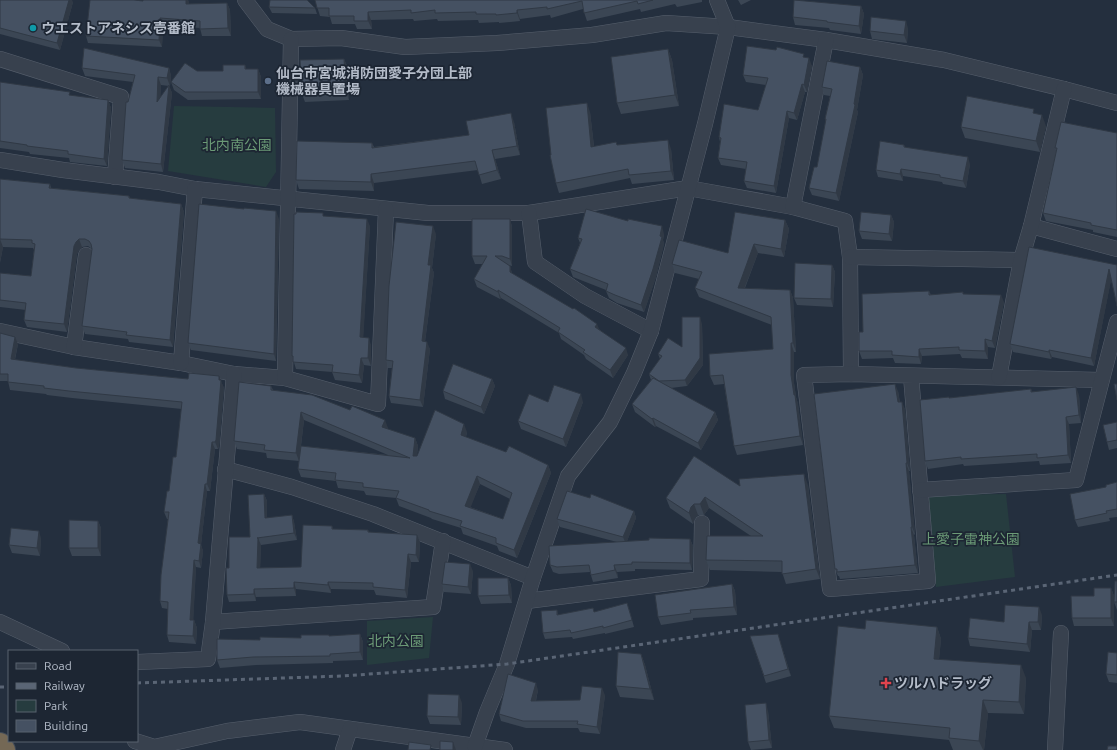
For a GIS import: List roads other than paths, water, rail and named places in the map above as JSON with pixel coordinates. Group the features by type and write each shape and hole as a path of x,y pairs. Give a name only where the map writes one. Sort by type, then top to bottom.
{"highway":[{"path":"0,744 4,750"}],"street":[{"path":"245,0 267,29 291,39 341,38 405,47 497,43 592,35 666,23 728,28 826,40 944,60 1064,88 1117,103"},
{"path":"476,746 487,712 507,664 533,578 568,476 610,422 634,373 651,331 728,28 717,0"},
{"path":"285,378 291,39"},
{"path":"793,207 826,40"},
{"path":"0,60 121,97 115,177"},
{"path":"999,377 1021,260 1031,226 1064,88"},
{"path":"0,160 159,182 196,189 428,213 529,212 688,188 793,207 846,221 850,257 851,374"},
{"path":"180,363 196,189"},
{"path":"0,331 74,347 180,363 234,374 285,378 378,404 386,209"},
{"path":"529,212 535,262 585,296 651,331"},
{"path":"1031,226 1117,249"},
{"path":"74,347 86,255"},
{"path":"850,257 1021,260"},
{"path":"920,490 1076,480 1117,322"},
{"path":"138,662 208,659 213,622 234,374"},
{"path":"911,376 928,581 830,589 804,375 851,374 1101,380"},
{"path":"225,469 292,487 373,514 533,578"},
{"path":"527,601 701,579 702,523"},
{"path":"213,622 433,607 443,541"},
{"path":"0,622 60,650"},
{"path":"1055,750 1061,633"},
{"path":"138,742 154,747 227,731 300,722 505,750"},
{"path":"343,750 350,729"}],"railway":[{"path":"138,683 343,676 507,664 1117,575"},
{"path":"0,687 8,687"}],"place":[{"name":"ウエストアネシス壱番館","path":"33,28"},
{"name":"仙台市宮城消防団愛子分団上部 機械器具置場","path":"268,81"},
{"name":"ツルハドラッグ","path":"886,683"}],"park label":[{"name":"北内南公園","path":"237,145"},
{"name":"上愛子雷神公園","path":"971,539"},
{"name":"北内公園","path":"396,641"}]}
